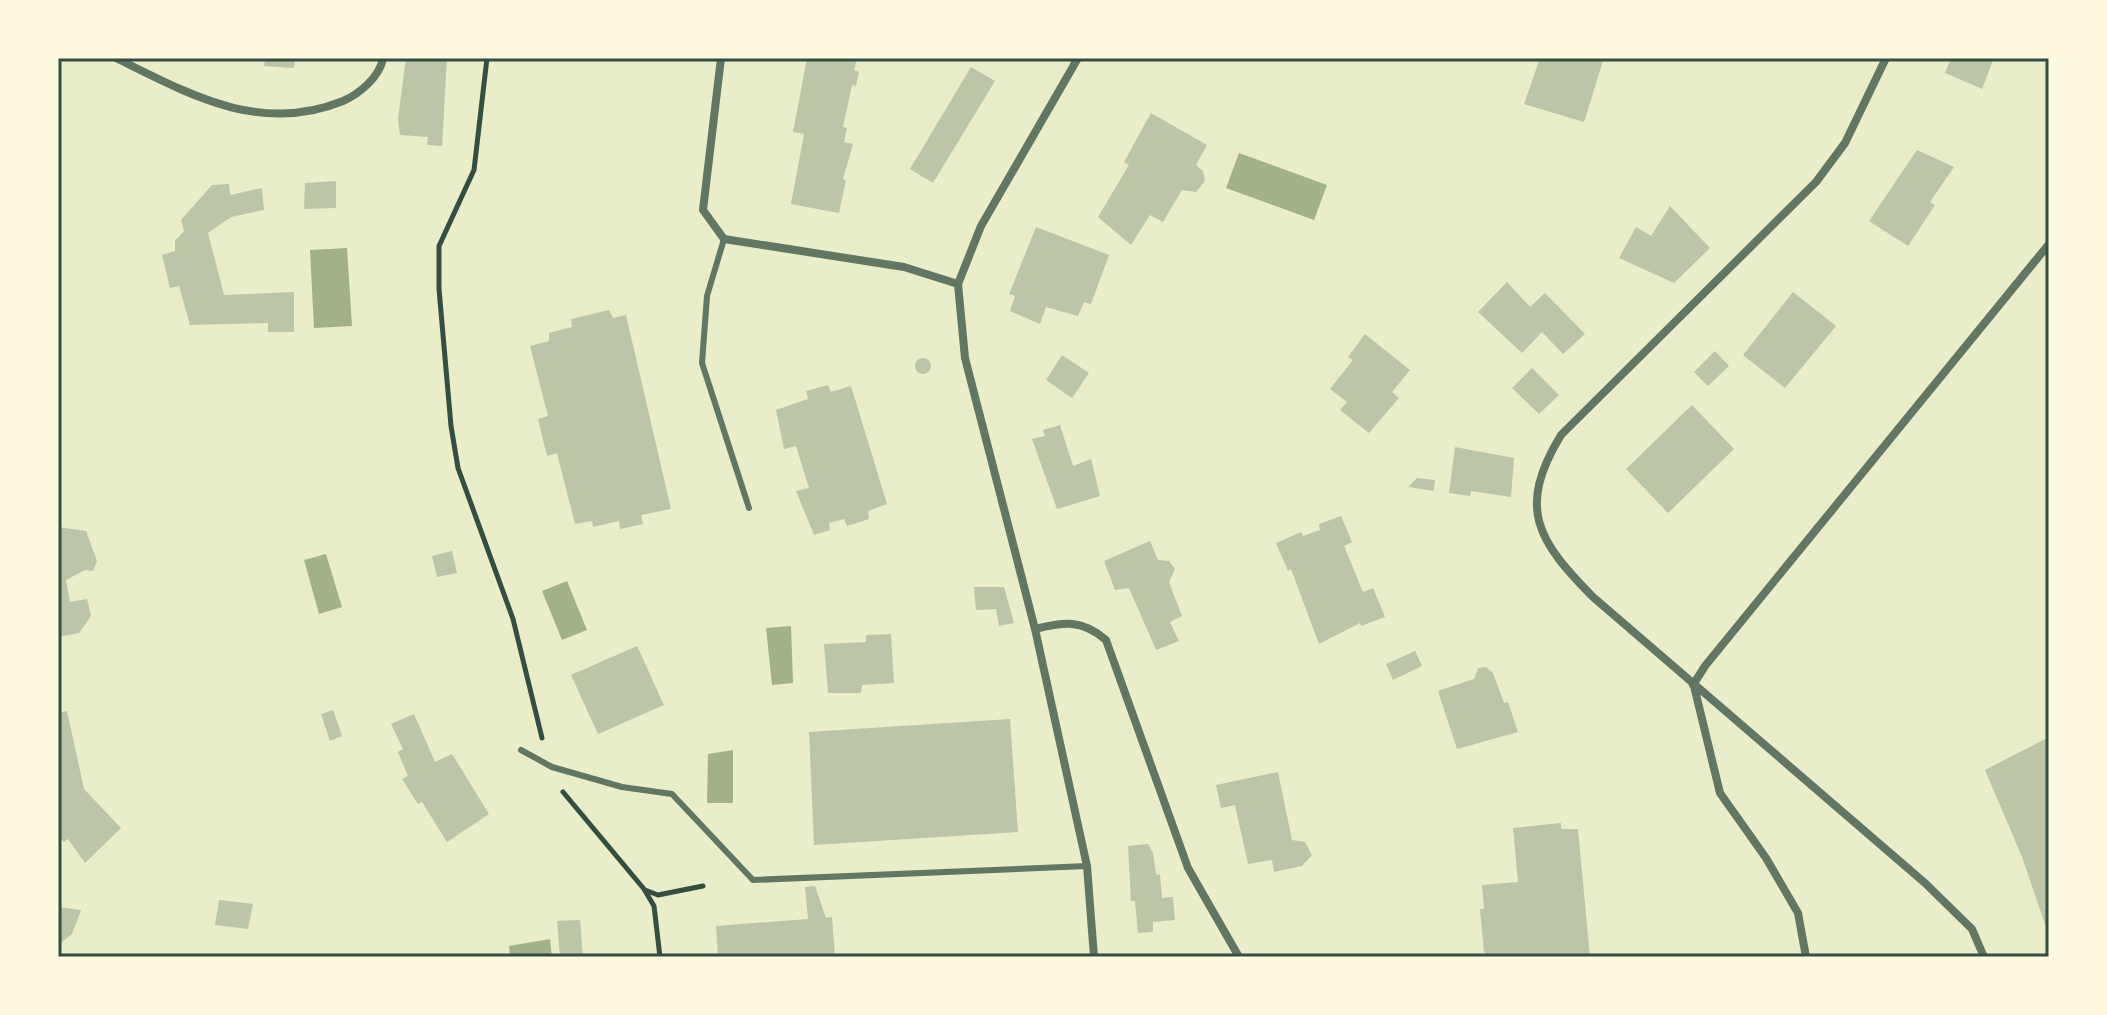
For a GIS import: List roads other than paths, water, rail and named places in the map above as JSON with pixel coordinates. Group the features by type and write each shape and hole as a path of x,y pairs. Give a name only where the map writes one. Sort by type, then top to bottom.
{"street":[{"path":"116,58 203,101 273,115 317,112 357,95 382,66 383,58"},
{"path":"721,58 703,210 724,239 904,267 958,284"},
{"path":"1078,58 987,214 958,284 965,358 1035,629 1087,866 1094,957"},
{"path":"1886,58 1845,143 1816,182 1561,435 1542,466 1536,515 1554,557 1593,597 1925,883 1972,929 1984,957"},
{"path":"1806,957 1798,913 1766,858 1720,793 1709,762 1707,730 1693,685 1705,666 2049,244"},
{"path":"1035,629 1070,621 1092,627 1106,640 1188,868 1239,957"}],"lane":[{"path":"724,239 707,296 702,363 749,508"},
{"path":"521,750 552,767 622,787 672,794 753,880 1087,866"}]}
